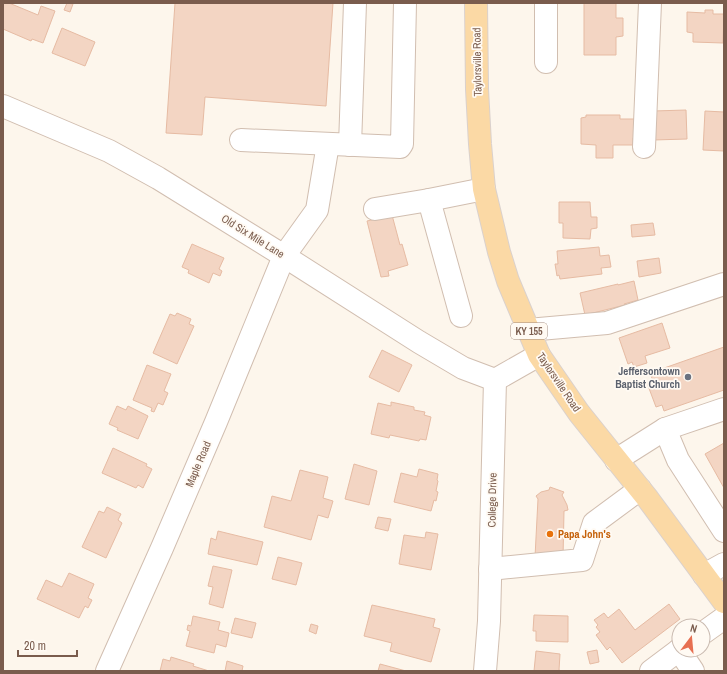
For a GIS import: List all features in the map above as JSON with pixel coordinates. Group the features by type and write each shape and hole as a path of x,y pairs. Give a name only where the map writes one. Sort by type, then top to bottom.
{"main road":[{"name":"Taylorsville Road","path":"476,3 477,89 484,189 499,252 508,281 528,330 539,355 579,412 640,489 724,602"}],"street":[{"path":"350,145 355,3"},
{"path":"241,140 400,147 402,144 405,3"},
{"path":"546,3 546,62"},
{"path":"644,147 650,3"},
{"name":"Old Six Mile Lane","path":"3,106 109,151 158,178 419,342 463,368 495,380"},
{"name":"Maple Road","path":"107,671 174,520 284,256 317,210 328,144"},
{"path":"375,209 484,189"},
{"path":"429,200 461,316"},
{"path":"528,330 607,323 724,284"},
{"path":"495,380 539,355"},
{"name":"College Drive","path":"485,671 489,622 495,380"},
{"path":"616,460 665,429 724,409"},
{"path":"665,429 678,460 724,531"},
{"path":"490,569 582,560 594,523 640,489"},
{"path":"704,574 724,564"},
{"path":"711,627 724,618"},
{"path":"651,671 671,656"},
{"path":"684,658 693,671"}],"building":[{"path":"3,3 9,3 38,15 41,6 55,11 43,43 32,39 31,41 3,29"},
{"path":"67,3 73,4 70,12 64,10"},
{"path":"175,3 333,3 326,106 205,97 202,135 166,133"},
{"path":"584,3 616,3 616,18 623,18 623,36 616,37 616,55 584,55"},
{"path":"705,10 713,10 713,14 724,14 723,43 693,42 693,33 687,32 687,12 705,13"},
{"path":"62,28 95,42 85,66 52,53"},
{"path":"686,110 687,139 653,140 653,111"},
{"path":"705,111 724,112 724,151 703,150"},
{"path":"586,115 620,115 620,119 635,119 635,137 633,138 633,145 613,145 613,158 596,158 596,145 581,144 581,118 586,117"},
{"path":"559,202 590,202 591,217 597,217 597,228 591,229 590,239 563,238 563,223 559,223"},
{"path":"392,215 400,245 402,244 408,265 388,271 389,276 381,277 367,221"},
{"path":"653,223 655,235 632,237 631,225"},
{"path":"192,244 224,258 219,269 222,271 220,276 213,273 209,283 188,273 189,270 182,267"},
{"path":"599,247 600,256 609,255 611,267 601,268 602,274 560,279 559,275 557,276 555,264 558,264 557,251"},
{"path":"659,258 661,273 639,277 637,261"},
{"path":"634,281 638,300 624,304 625,305 585,315 580,293"},
{"path":"177,313 191,319 189,324 194,326 177,364 153,353 170,314 175,316"},
{"path":"662,323 670,348 645,356 647,363 634,367 632,362 628,364 619,338"},
{"name":"Jeffersontown Baptist Church","path":"724,347 724,390 664,411 662,405 656,407 647,383 653,381 650,373"},
{"path":"382,350 412,365 399,392 369,377"},
{"path":"147,365 171,374 164,391 168,393 163,405 158,403 154,412 151,411 152,408 133,400"},
{"path":"391,402 414,407 414,410 425,412 424,415 431,417 426,440 420,439 419,441 390,435 389,438 371,434 378,403 391,406"},
{"path":"117,406 126,410 128,406 148,416 138,439 117,430 118,428 109,424"},
{"path":"724,443 724,488 705,454"},
{"path":"113,448 147,464 146,466 152,469 143,488 138,485 136,488 102,473"},
{"path":"354,464 377,471 369,505 345,499"},
{"path":"419,469 438,474 436,491 438,492 436,501 434,500 431,511 394,502 401,473 417,477"},
{"path":"300,470 328,477 323,498 333,501 328,518 318,515 311,540 264,527 272,496 291,501"},
{"name":"Papa John's","path":"550,487 564,492 562,495 568,510 564,511 563,558 535,557 538,499 536,496 541,492 549,490"},
{"path":"107,507 121,514 118,520 122,523 106,558 82,547 99,511 104,513"},
{"path":"378,517 391,519 388,531 375,528"},
{"path":"218,531 263,542 257,565 208,554 211,538 216,540"},
{"path":"426,532 438,534 431,570 399,564 404,535 425,538"},
{"path":"278,557 302,563 296,585 272,579"},
{"path":"213,566 232,570 223,608 209,604 213,587 208,586"},
{"path":"69,573 94,584 88,598 92,600 88,608 85,606 79,618 37,599 46,580 62,587"},
{"path":"669,604 679,618 671,618 671,626 622,663 610,647 607,650 596,635 600,632 596,627 598,625 594,620 604,613 608,618 619,609 635,630"},
{"path":"372,605 435,619 433,627 440,629 431,662 390,651 392,643 364,636"},
{"path":"534,615 568,616 568,642 536,641 536,631 533,631"},
{"path":"193,616 220,622 218,630 229,633 226,647 216,644 214,653 186,646 190,631 187,630 188,625 191,626"},
{"path":"235,618 256,623 252,638 231,633"},
{"path":"311,624 318,626 316,634 309,631"},
{"path":"597,650 599,662 590,664 587,652"},
{"path":"536,651 560,654 559,670 561,671 534,671"},
{"path":"171,657 194,664 193,666 209,671 160,671 163,659 170,661"},
{"path":"227,661 243,666 242,671 225,671"},
{"path":"380,664 406,671 378,671"}],"place":[{"name":"Jeffersontown Baptist Church","path":"688,377"},
{"name":"Papa John's","path":"550,534"}]}
